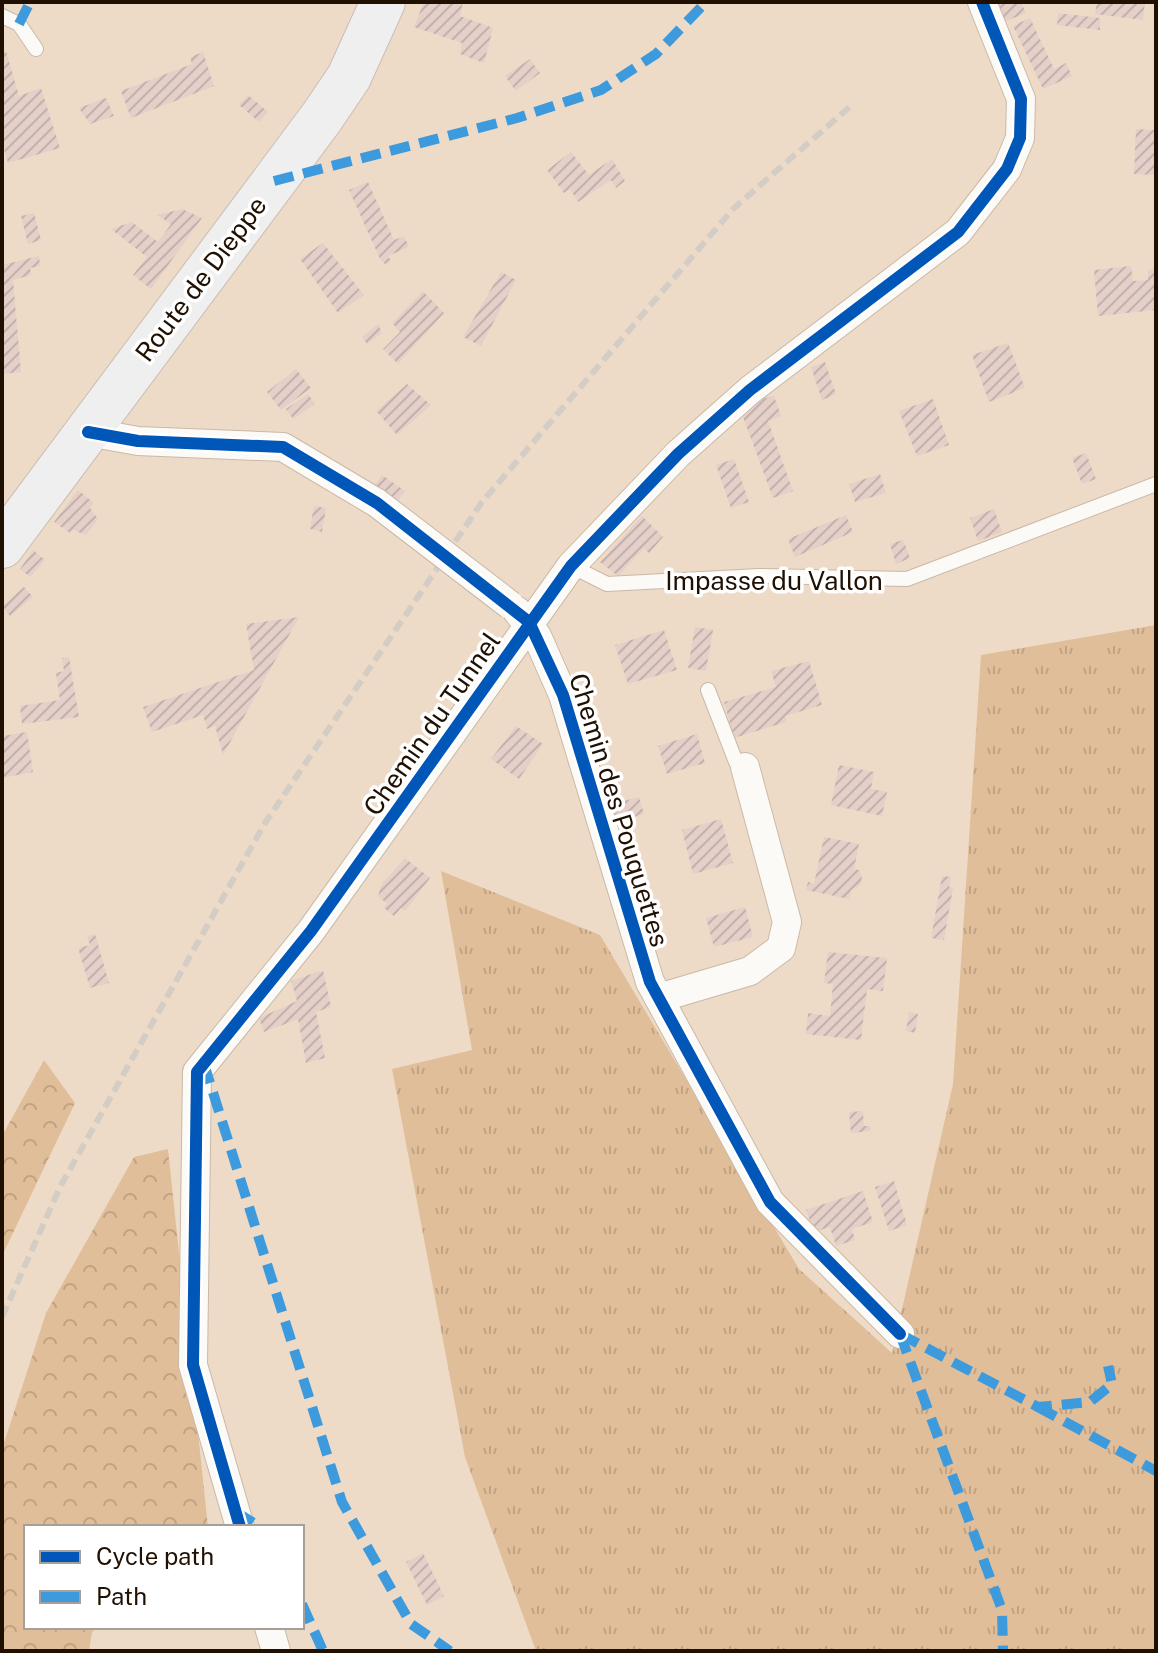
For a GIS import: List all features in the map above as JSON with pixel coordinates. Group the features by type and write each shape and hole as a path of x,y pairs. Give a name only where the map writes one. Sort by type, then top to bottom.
{"main road":[{"name":"Route de Dieppe","path":"2,546 322,117 349,77 383,2"}],"street":[{"name":"Chemin du Tunnel","path":"239,1525 193,1365 197,1072 320,920 416,789 519,614 571,566 678,454 750,390 958,232 1007,169 1020,138 1021,99 982,2"},
{"name":"Chemin des Pouquettes","path":"88,432 138,441 283,447 377,503 519,614 563,695 650,982 770,1202 900,1334"},
{"path":"659,998 750,971 781,948 787,922 745,767"},
{"path":"270,1629 276,1651"}],"lane":[{"path":"2,16 19,24 36,49"},
{"name":"Impasse du Vallon","path":"571,566 607,584 759,576 882,581 907,579 1156,484"},
{"path":"708,690 736,762 745,767"}],"green space":[{"path":"1156,625 1156,1651 536,1651 465,1457 392,1069 472,1050 441,871 600,935 799,1269 892,1353 953,1084 981,655"},
{"path":"44,1060 75,1103 2,1256 2,1136"},
{"path":"168,1149 208,1525 24,1525 24,1629 96,1629 92,1632 89,1651 2,1651 2,1449 46,1313 134,1157"}],"building":[{"path":"424,2 463,2 460,16 493,28 484,63 460,54 462,43 414,27"},
{"path":"984,2 1021,2 1026,13 993,26"},
{"path":"1097,2 1145,2 1143,20 1095,14"},
{"path":"1058,13 1100,18 1100,30 1057,25"},
{"path":"1030,18 1054,69 1066,63 1072,76 1043,89 1013,26"},
{"path":"6,51 19,96 41,88 60,148 8,163 2,142 2,52"},
{"path":"203,52 214,86 131,118 121,91 192,64 190,57"},
{"path":"530,59 540,73 516,91 505,76"},
{"path":"248,95 268,112 259,122 239,105"},
{"path":"106,98 114,116 90,124 79,108"},
{"path":"1136,129 1156,130 1156,175 1134,174"},
{"path":"571,152 589,175 612,159 625,181 616,188 611,180 578,202 570,189 564,193 547,170"},
{"path":"368,182 394,240 404,236 409,247 388,256 391,261 385,264 349,190"},
{"path":"182,209 202,218 151,289 133,275 147,257 111,229 132,222 158,242 171,224 157,215"},
{"path":"34,213 41,240 28,244 21,216"},
{"path":"323,243 364,295 338,313 300,259"},
{"path":"39,256 40,266 30,268 31,275 13,280 21,372 2,374 2,265"},
{"path":"1131,266 1133,281 1148,280 1148,270 1156,268 1156,310 1098,316 1094,270"},
{"path":"501,272 516,280 481,346 463,337"},
{"path":"423,291 444,313 398,364 383,349 400,332 392,323"},
{"path":"378,324 382,333 367,344 362,337"},
{"path":"1008,343 1025,388 989,402 972,355"},
{"path":"825,362 836,394 822,400 811,367"},
{"path":"296,369 311,388 281,410 267,392"},
{"path":"407,384 431,405 397,435 376,411"},
{"path":"308,394 315,404 293,419 286,409"},
{"path":"774,396 781,416 768,421 793,491 773,498 743,417 761,399"},
{"path":"933,399 949,445 917,456 899,411"},
{"path":"1086,453 1096,479 1082,484 1072,458"},
{"path":"734,459 749,502 731,508 716,465"},
{"path":"880,474 886,493 855,502 849,484"},
{"path":"382,475 405,491 397,502 374,486"},
{"path":"78,490 94,503 90,508 98,519 86,535 73,530 70,533 54,522"},
{"path":"314,506 326,508 322,532 310,529"},
{"path":"994,509 1002,532 978,541 970,518"},
{"path":"846,515 853,532 795,557 788,539"},
{"path":"642,516 663,537 649,553 644,548 618,576 600,562"},
{"path":"903,540 910,558 896,564 890,544"},
{"path":"33,550 45,560 30,577 20,569"},
{"path":"24,587 33,597 10,616 2,606"},
{"path":"299,617 223,755 215,726 207,729 203,715 152,732 143,707 254,670 246,624"},
{"path":"695,627 713,630 706,671 688,668"},
{"path":"664,630 677,670 628,684 615,645"},
{"path":"69,657 79,717 22,724 20,706 60,700 56,673 64,671 62,658"},
{"path":"809,661 822,705 785,716 786,722 734,738 724,702 776,687 771,671"},
{"path":"516,726 543,744 519,779 491,759"},
{"path":"27,732 33,772 2,778 2,736"},
{"path":"697,734 705,763 667,774 658,746"},
{"path":"839,765 874,772 871,789 887,792 882,816 831,805"},
{"path":"639,797 644,814 609,824 604,806"},
{"path":"721,819 733,863 693,874 682,830"},
{"path":"824,837 859,844 854,869 859,870 862,877 860,885 851,890 849,899 806,890 808,882 814,884"},
{"path":"405,858 430,878 405,911 401,908 394,916 384,908 387,903 378,897 381,885"},
{"path":"942,876 951,877 949,887 953,888 944,940 931,938"},
{"path":"745,907 753,937 714,947 706,918"},
{"path":"95,934 109,983 90,988 78,948 90,945 87,936"},
{"path":"828,952 887,958 883,991 867,989 861,1040 806,1034 808,1013 830,1016 833,984 824,983"},
{"path":"323,970 331,1007 316,1012 325,1058 306,1063 298,1019 264,1032 259,1018 297,1001 291,981"},
{"path":"909,1012 918,1014 915,1033 906,1031"},
{"path":"863,1111 864,1126 870,1126 871,1131 851,1133 849,1112"},
{"path":"894,1181 907,1225 889,1231 875,1187"},
{"path":"863,1191 873,1222 852,1229 855,1240 836,1246 830,1227 814,1232 806,1210"},
{"path":"423,1553 444,1596 427,1605 406,1562"}],"railway":[{"path":"2,1317 60,1187 265,823 482,502 733,209 853,104"}],"marked path":[{"path":"19,24 30,2"},
{"path":"274,181 517,118 601,90 656,54 706,2"},
{"path":"204,1064 342,1502 411,1624 450,1651"},
{"path":"900,1334 1002,1610 1003,1651"},
{"path":"900,1334 1038,1407 1090,1402 1112,1384 1108,1366"},
{"path":"1038,1407 1156,1471"},
{"path":"236,1512 257,1525"},
{"path":"304,1608 323,1651"}],"cycle path":[{"path":"239,1525 193,1365 197,1072 311,931 571,566 678,454 750,390 958,232 1007,169 1020,138 1021,99 982,2"},
{"path":"88,432 138,441 283,447 377,503 529,622 563,695 650,982 770,1202 900,1334"}]}
